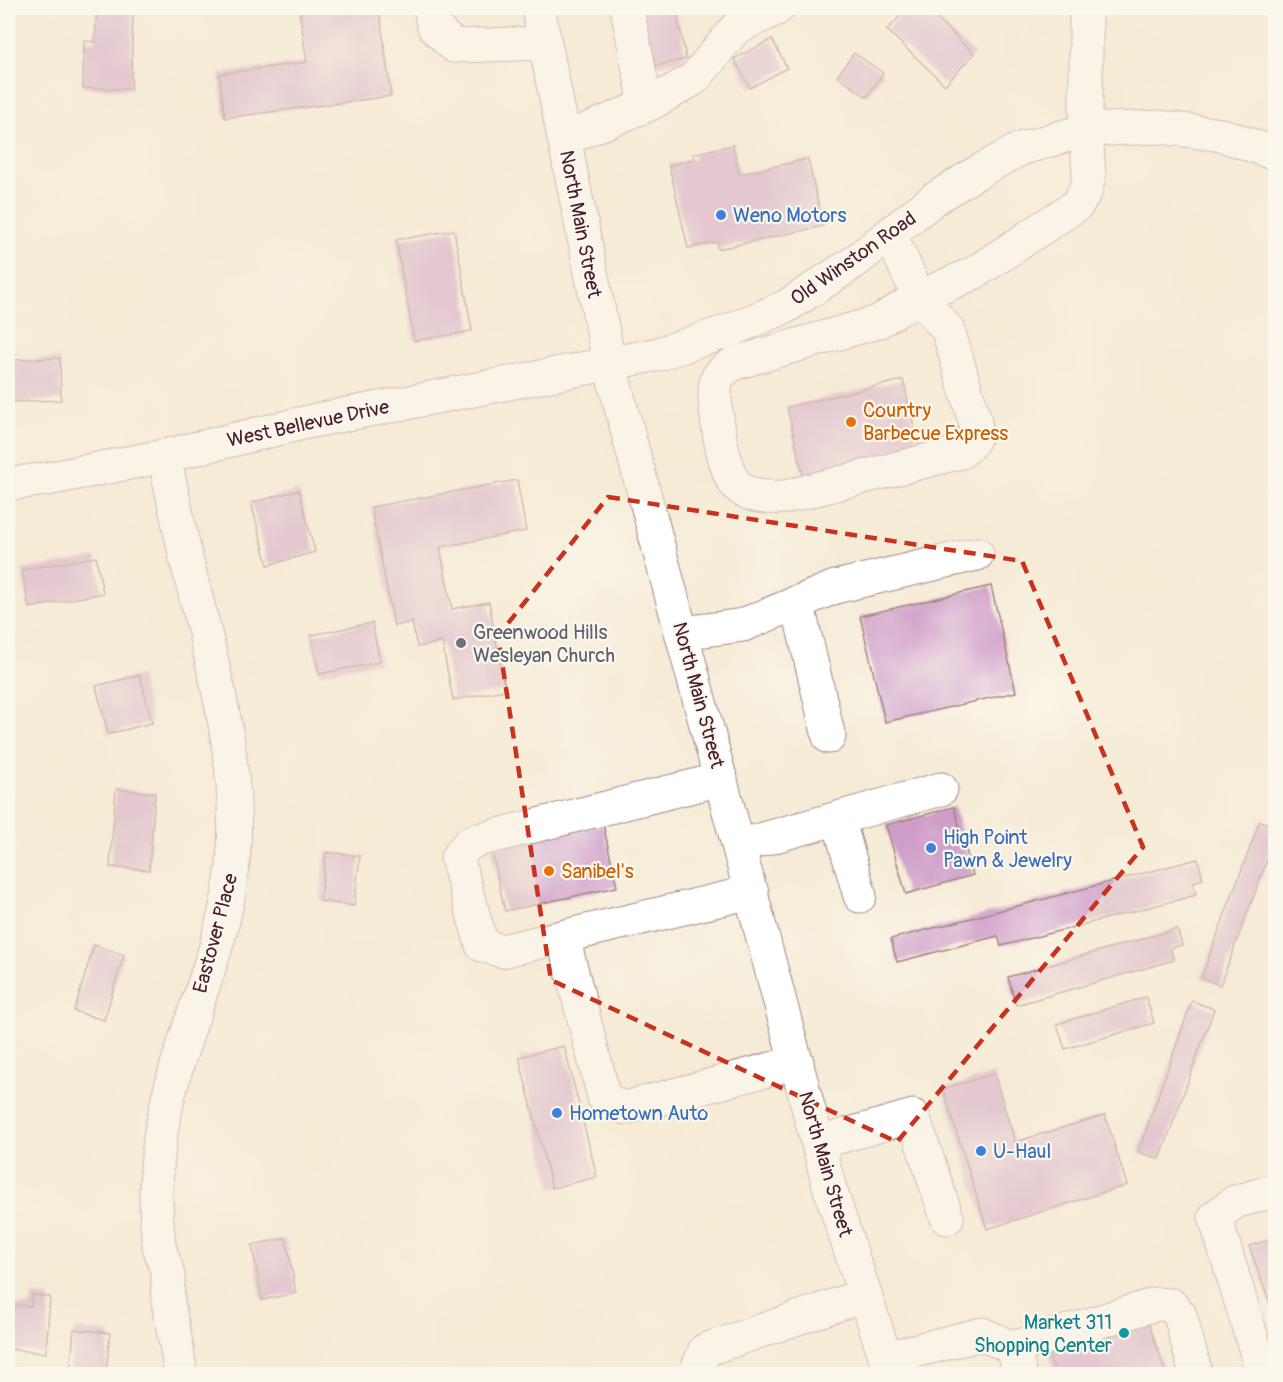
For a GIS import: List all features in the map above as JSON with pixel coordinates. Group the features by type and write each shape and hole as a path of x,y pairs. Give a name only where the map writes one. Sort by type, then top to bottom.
{"street":[{"path":"430,8 434,27 454,46 545,43"},
{"name":"North Main Street","path":"538,8 609,362 818,1143 888,1366"},
{"path":"627,8 646,105"},
{"path":"564,139 646,105 694,79 736,28 778,8"},
{"path":"890,234 919,297 948,330 975,421 977,432 973,444 961,452 785,497 766,498 743,490 733,481 714,408 716,382 721,372 735,363 878,322 919,297 974,273 1077,205 1086,190 1089,175 1086,130 1086,8"},
{"name":"Old Winston Road","path":"609,362 659,354 731,330 787,306 853,263 934,199 1020,149 1086,130 1159,127 1222,135 1275,154"},
{"name":"West Bellevue Drive","path":"8,484 47,479 164,456 312,421 609,362"},
{"name":"Eastover Place","path":"164,456 187,561 214,663 230,749 233,824 233,864 223,917 198,999 178,1054 164,1108 159,1148 157,1180 159,1246 168,1274 168,1298 180,1374"},
{"path":"683,633 743,625 835,587 977,554"},
{"path":"797,602 829,737"},
{"path":"721,779 470,842 457,858 482,945 502,951 752,892"},
{"path":"739,846 940,789"},
{"path":"838,818 860,896"},
{"path":"563,937 604,1097 613,1104 626,1108 797,1062"},
{"path":"818,1143 913,1116 947,1218"},
{"path":"1263,1374 1215,1217 1235,1202 1275,1190"},
{"path":"695,1374 705,1350 865,1295"},
{"path":"888,1366 982,1334 1016,1361 1156,1304 1171,1305 1180,1315 1196,1374"}],"highlighted area":[{"path":"608,497 1022,561 1143,847 897,1142 551,980 498,636"}],"building":[{"path":"97,8 133,8 131,89 83,88 84,41 95,42"},
{"path":"299,8 415,8 415,10 380,15 391,96 225,118 219,74 307,62"},
{"path":"639,8 676,8 686,59 651,67"},
{"path":"908,8 926,8 974,54 945,85 887,30"},
{"path":"772,39 787,68 750,88 734,59"},
{"path":"854,53 883,73 867,97 837,76"},
{"path":"733,145 739,174 808,159 823,226 718,249 717,242 688,248 669,165 695,159 693,154"},
{"path":"454,230 472,331 414,341 396,240"},
{"path":"60,358 61,400 13,402 12,360"},
{"path":"903,380 919,447 803,475 787,407"},
{"path":"517,480 526,531 440,547 452,609 489,602 505,690 453,700 442,642 417,647 412,622 394,626 371,507"},
{"path":"299,490 315,552 268,565 251,503"},
{"path":"96,557 103,593 29,608 22,570"},
{"path":"991,586 1016,692 885,722 860,616"},
{"path":"372,623 380,662 319,674 311,635"},
{"path":"140,675 152,723 108,734 96,686"},
{"path":"116,789 155,793 149,870 110,867"},
{"path":"954,807 973,875 906,894 886,825"},
{"path":"1260,821 1276,827 1276,837 1220,985 1201,978"},
{"path":"603,824 617,887 505,911 491,848"},
{"path":"326,852 360,856 354,906 320,901"},
{"path":"1198,859 1203,879 1193,882 1196,895 1001,946 998,936 897,962 891,939"},
{"path":"1177,929 1182,945 1170,948 1174,960 1016,1005 1008,977"},
{"path":"94,945 124,955 104,1020 74,1011"},
{"path":"1146,997 1154,1023 1065,1049 1057,1024"},
{"path":"1192,1001 1214,1009 1160,1159 1138,1152"},
{"path":"564,1046 597,1177 552,1188 519,1057"},
{"path":"994,1074 1015,1142 1105,1115 1127,1185 987,1229 943,1089"},
{"path":"286,1238 296,1293 262,1300 252,1245"},
{"path":"1276,1238 1276,1304 1271,1306 1249,1246"},
{"path":"32,1295 50,1297 46,1353 8,1349 8,1305 31,1306"},
{"name":"Market 311 Shopping Center","path":"1147,1318 1166,1374 1055,1374 1047,1349"},
{"path":"74,1329 110,1333 106,1374 70,1374"}],"place":[{"name":"Weno Motors","path":"721,215"},
{"name":"Country Barbecue Express","path":"851,422"},
{"name":"Greenwood Hills Wesleyan Church","path":"461,643"},
{"name":"High Point Pawn & Jewelry","path":"931,848"},
{"name":"Sanibel's","path":"549,871"},
{"name":"Hometown Auto","path":"557,1113"},
{"name":"U-Haul","path":"981,1151"},
{"name":"Market 311 Shopping Center","path":"1124,1333"}]}
